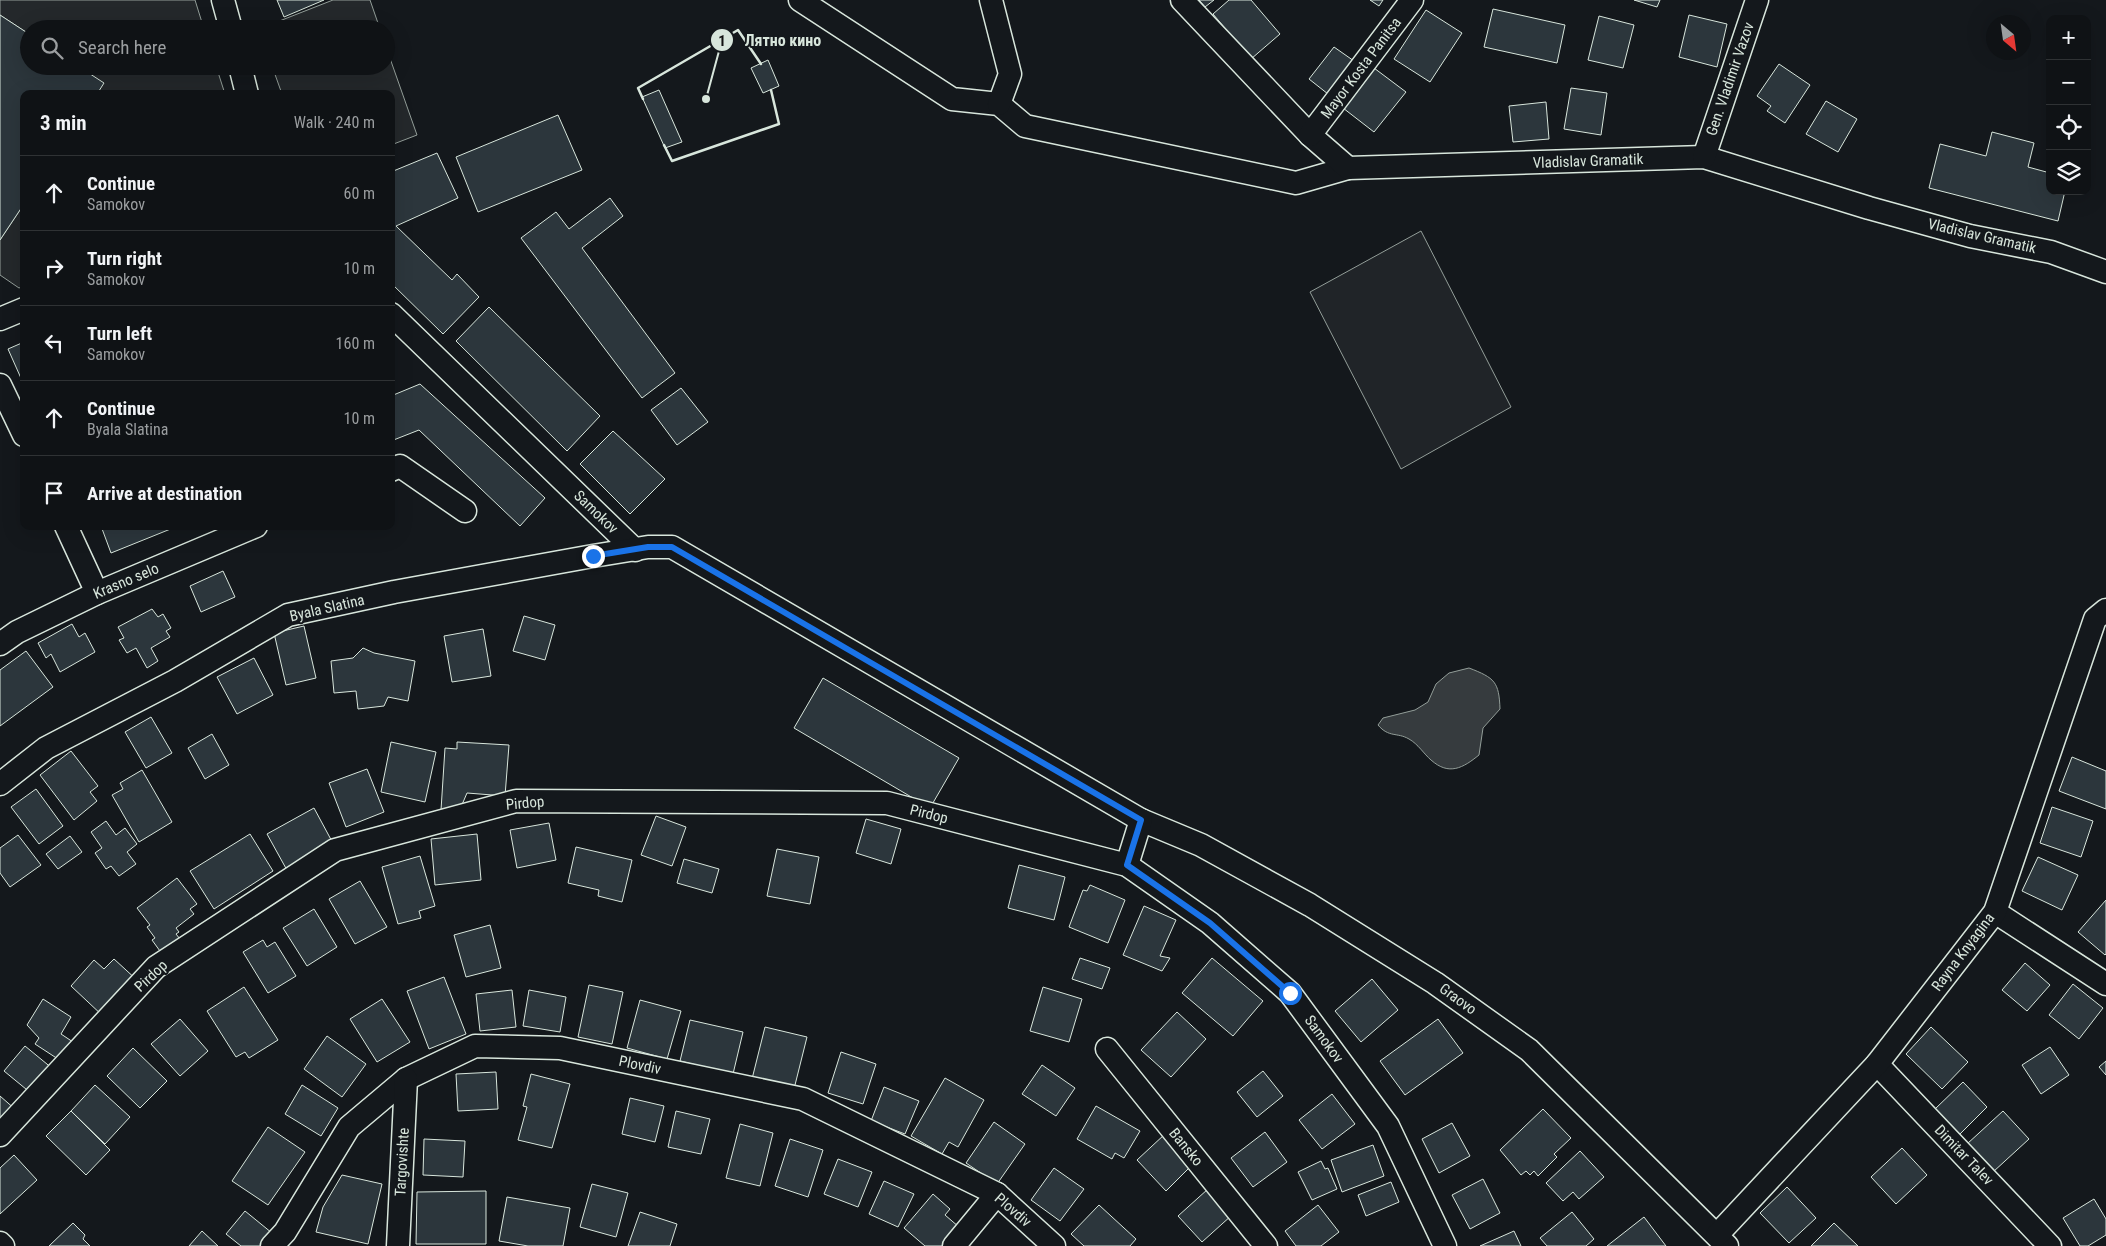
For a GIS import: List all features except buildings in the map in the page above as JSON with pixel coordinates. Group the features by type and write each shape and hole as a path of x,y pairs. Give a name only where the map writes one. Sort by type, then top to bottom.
{"street":[{"path":"224,0 229,20"},
{"path":"800,0 952,99 999,104 1010,74 991,0"},
{"path":"1182,0 1310,135 1348,168"},
{"name":"Mayor Kosta Panitsa","path":"1310,135 1412,0"},
{"name":"Gen. Vladimir Vazov","path":"1704,157 1757,0"},
{"path":"242,75 246,90"},
{"name":"Vladislav Gramatik","path":"999,104 1025,126 1296,183 1348,168 1704,157 1961,233 2051,252 2106,272"},
{"path":"0,319 20,311"},
{"name":"Samokov","path":"395,318 635,550"},
{"path":"0,385 20,428"},
{"path":"395,468 400,466 465,510"},
{"path":"68,530 97,593"},
{"name":"Krasno selo","path":"0,644 17,632 97,593 247,530"},
{"path":"635,550 648,547 672,547 1141,820 1127,865"},
{"name":"Byala Slatina","path":"0,784 46,748 175,681 288,615 394,592 635,550"},
{"name":"Rayna Knyagina","path":"1722,1240 1877,1064 1995,912 2095,619 2106,610"},
{"name":"Pirdop","path":"0,1135 156,967 327,855 335,850 516,801 887,803 1127,865"},
{"name":"Graovo","path":"1141,820 1201,845 1310,905 1443,988 1529,1050 1722,1240"},
{"name":"Samokov","path":"1127,865 1210,923 1290,993 1388,1126 1445,1246"},
{"path":"1995,912 2106,984"},
{"name":"Plovdiv","path":"272,1246 285,1232 349,1127 406,1079 475,1046 560,1048 803,1098 997,1194 1054,1246"},
{"name":"Bansko","path":"1107,1049 1266,1246"},
{"name":"Dimitar Talev","path":"1877,1064 2050,1246"},
{"name":"Targovishte","path":"398,1246 406,1079"},
{"path":"954,1246 997,1194"},
{"path":"0,1243 3,1246"}],"shaded area":[{"path":"0,0 195,0 201,20 20,20 20,28 0,15"},
{"path":"333,0 370,0 377,20 282,20"},
{"path":"395,73 417,135 395,143 395,90 281,90 275,75 395,75"},
{"path":"84,75 219,75 224,90 94,90"},
{"path":"20,210 20,288 0,275 0,240"},
{"path":"1421,231 1511,407 1401,469 1310,292"},
{"path":"1469,668 1485,675 1494,682 1497,687 1500,709 1483,728 1479,755 1467,764 1462,767 1444,768 1431,760 1412,741 1386,732 1378,725 1383,718 1415,710 1428,702 1436,684 1449,673"}],"wall":[{"path":"643,99 638,88 738,30 761,64"},
{"path":"664,145 672,161 779,124 771,90"}],"place":[{"name":"Лятно кино","path":"706,99"}],"route":[{"path":"593,556 648,547 672,547 1141,820 1127,865 1210,923 1290,993"}]}
